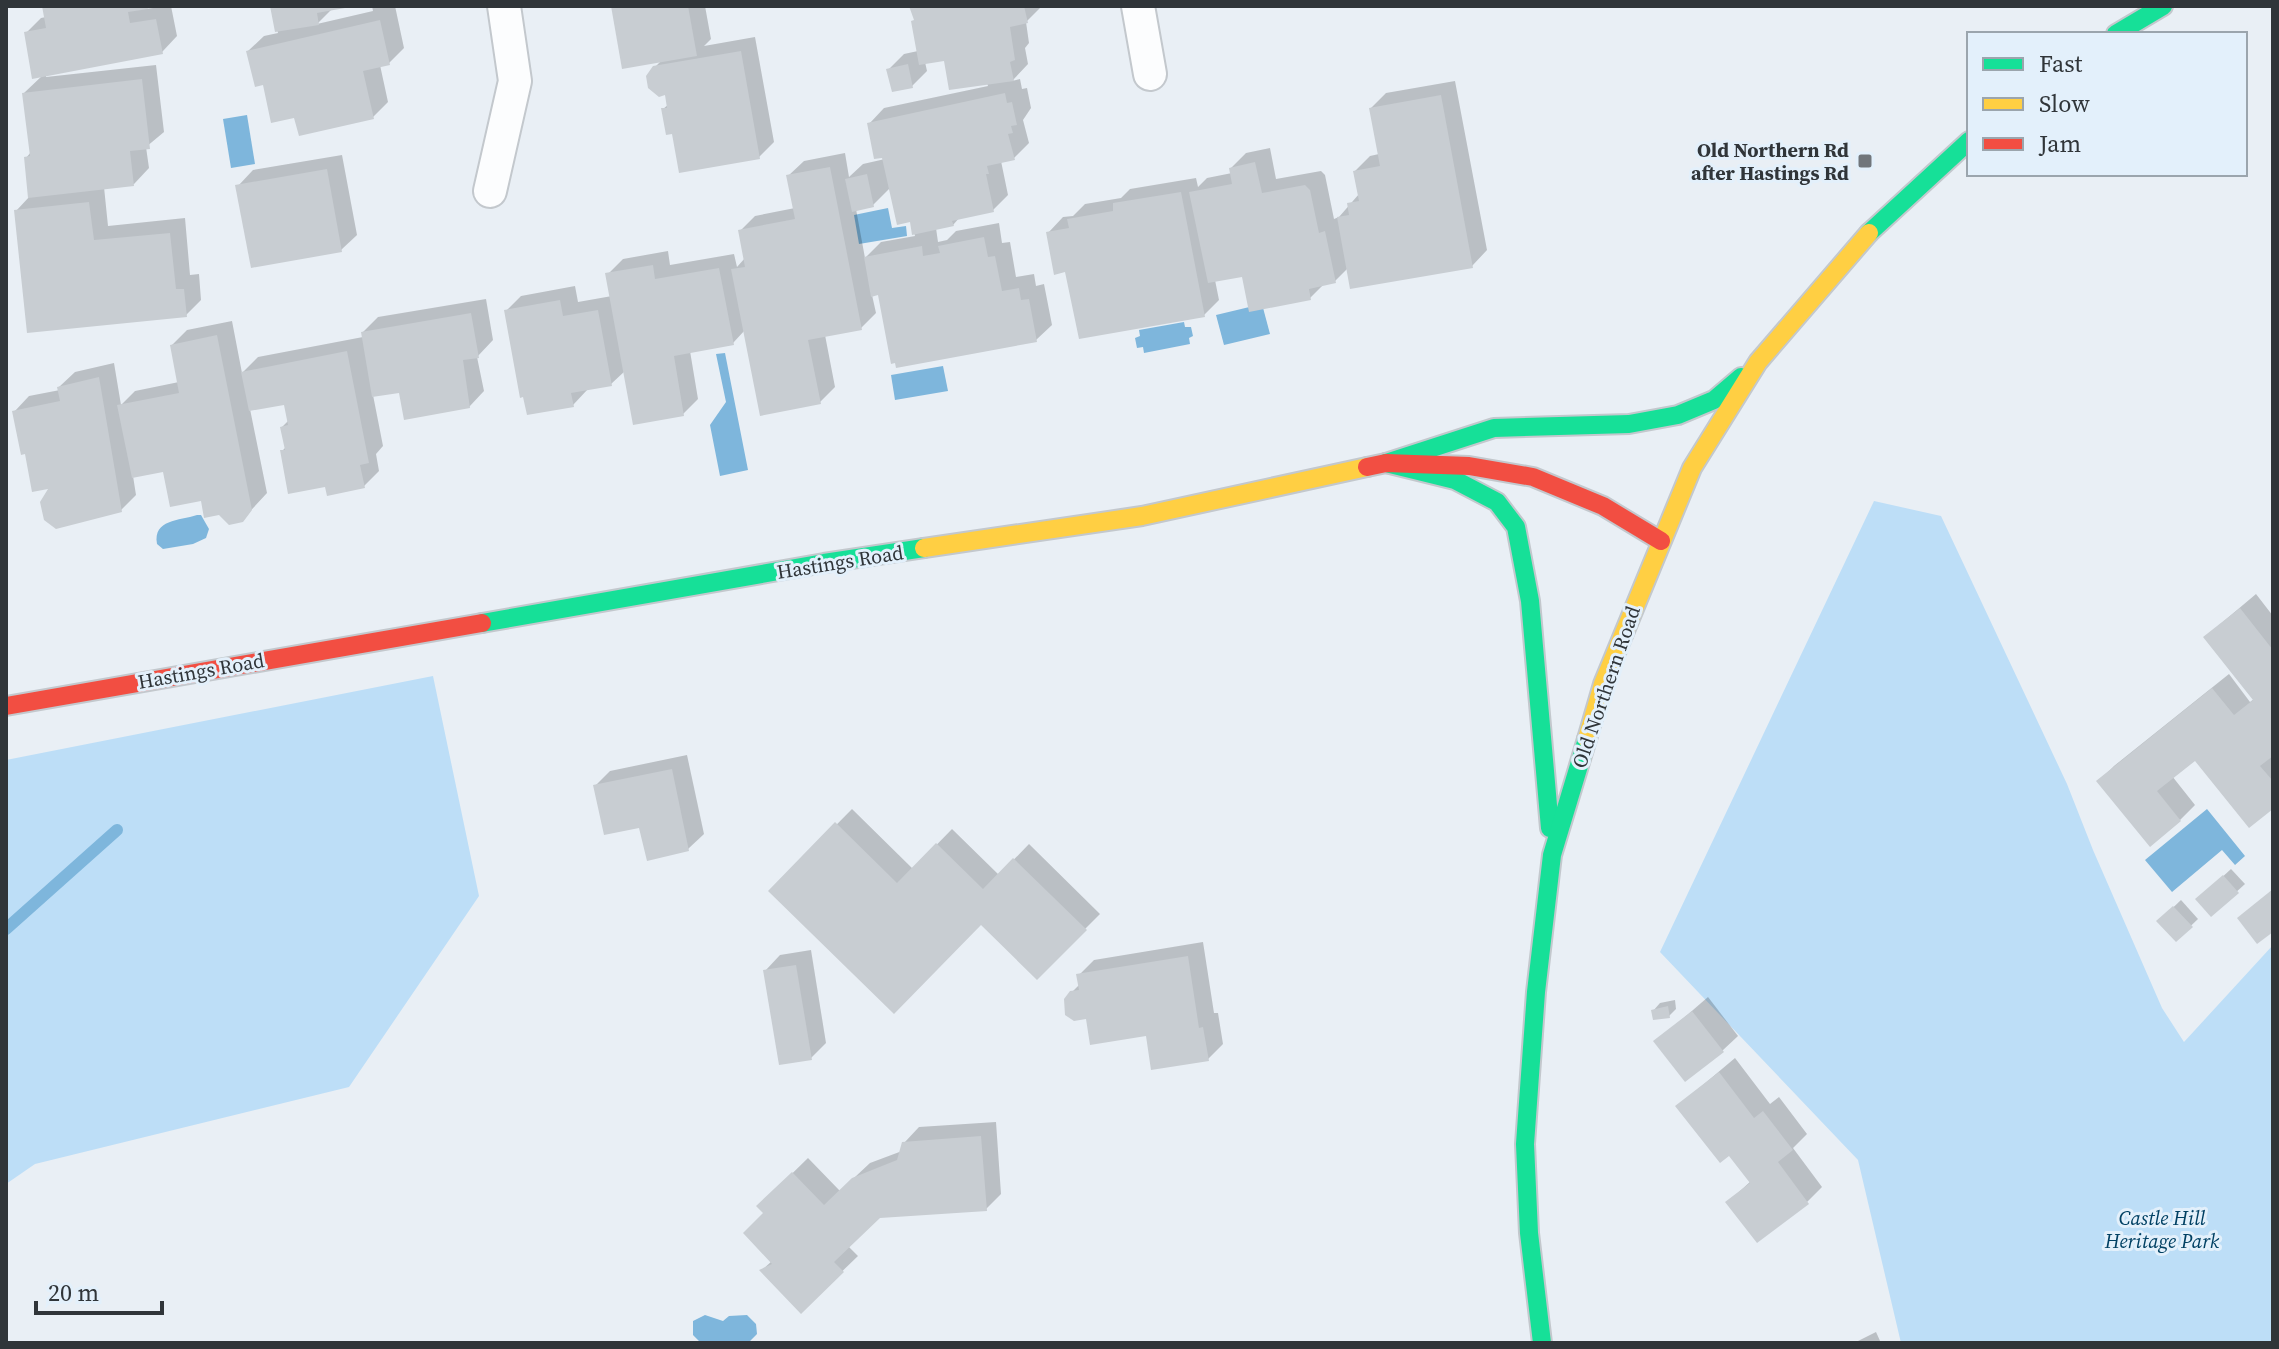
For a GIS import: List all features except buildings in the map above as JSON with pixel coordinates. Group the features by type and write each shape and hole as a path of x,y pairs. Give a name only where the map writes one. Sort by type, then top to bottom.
{"main road":[{"path":"2119,32 2163,6"},
{"name":"Old Northern Road","path":"1542,1343 1529,1233 1525,1144 1536,992 1552,855 1603,684 1692,468 1758,362 1882,219 1967,143"},
{"path":"1386,463 1494,428 1629,424 1678,415 1714,400 1758,362"},
{"path":"1386,463 1455,480 1497,502 1516,527 1530,601 1552,855"},
{"name":"Hastings Road","path":"6,706 750,576 1142,516 1386,463 1469,466 1533,477 1603,506 1661,541"}],"street":[{"path":"490,191 515,81 504,6"},
{"path":"1138,6 1150,74"}],"green space":[{"name":"Castle Hill Heritage Park","path":"1874,501 1941,516 2067,784 2162,1008 2184,1042 2273,945 2273,1343 1901,1343 1858,1160 1660,952"},
{"path":"433,676 479,896 349,1087 35,1164 6,1184 6,760"}],"shaded area":[{"path":"247,115 255,164 231,168 223,119"},
{"path":"888,208 892,228 906,226 907,236 859,244 854,215"},
{"path":"1262,304 1270,334 1224,345 1216,315"},
{"path":"1184,322 1185,327 1191,327 1193,336 1189,338 1190,344 1144,353 1143,347 1137,348 1135,338 1140,336 1139,330"},
{"path":"725,353 748,470 720,476 710,425 726,402 716,354"},
{"path":"943,366 948,391 895,400 891,375"},
{"path":"201,515 209,529 206,538 193,544 163,549 157,544 157,536 163,525"},
{"path":"2207,809 2245,856 2235,865 2222,850 2172,892 2145,860"},
{"path":"705,1315 723,1321 729,1316 747,1315 756,1324 757,1334 748,1343 699,1341 693,1335 693,1321"}],"waterway":[{"path":"6,929 117,830"}],"traffic: fast":[{"path":"2119,32 2163,6"},
{"path":"1869,233 1967,143"},
{"path":"1386,463 1494,428 1629,424 1678,415 1714,400 1741,377"},
{"path":"1386,463 1455,480 1497,502 1516,527 1530,601 1550,828"},
{"path":"482,623 924,548"},
{"path":"1542,1343 1529,1233 1525,1144 1536,992 1552,855 1587,739"}],"traffic: slow":[{"path":"1587,739 1603,684 1692,468 1758,362 1869,233"},
{"path":"924,548 1142,516 1367,467"}],"traffic: jam":[{"path":"1367,467 1386,463 1469,466 1533,477 1603,506 1661,541"},
{"path":"6,706 482,623"}],"place":[{"name":"Old Northern Rd after Hastings Rd","path":"1865,161"}]}
